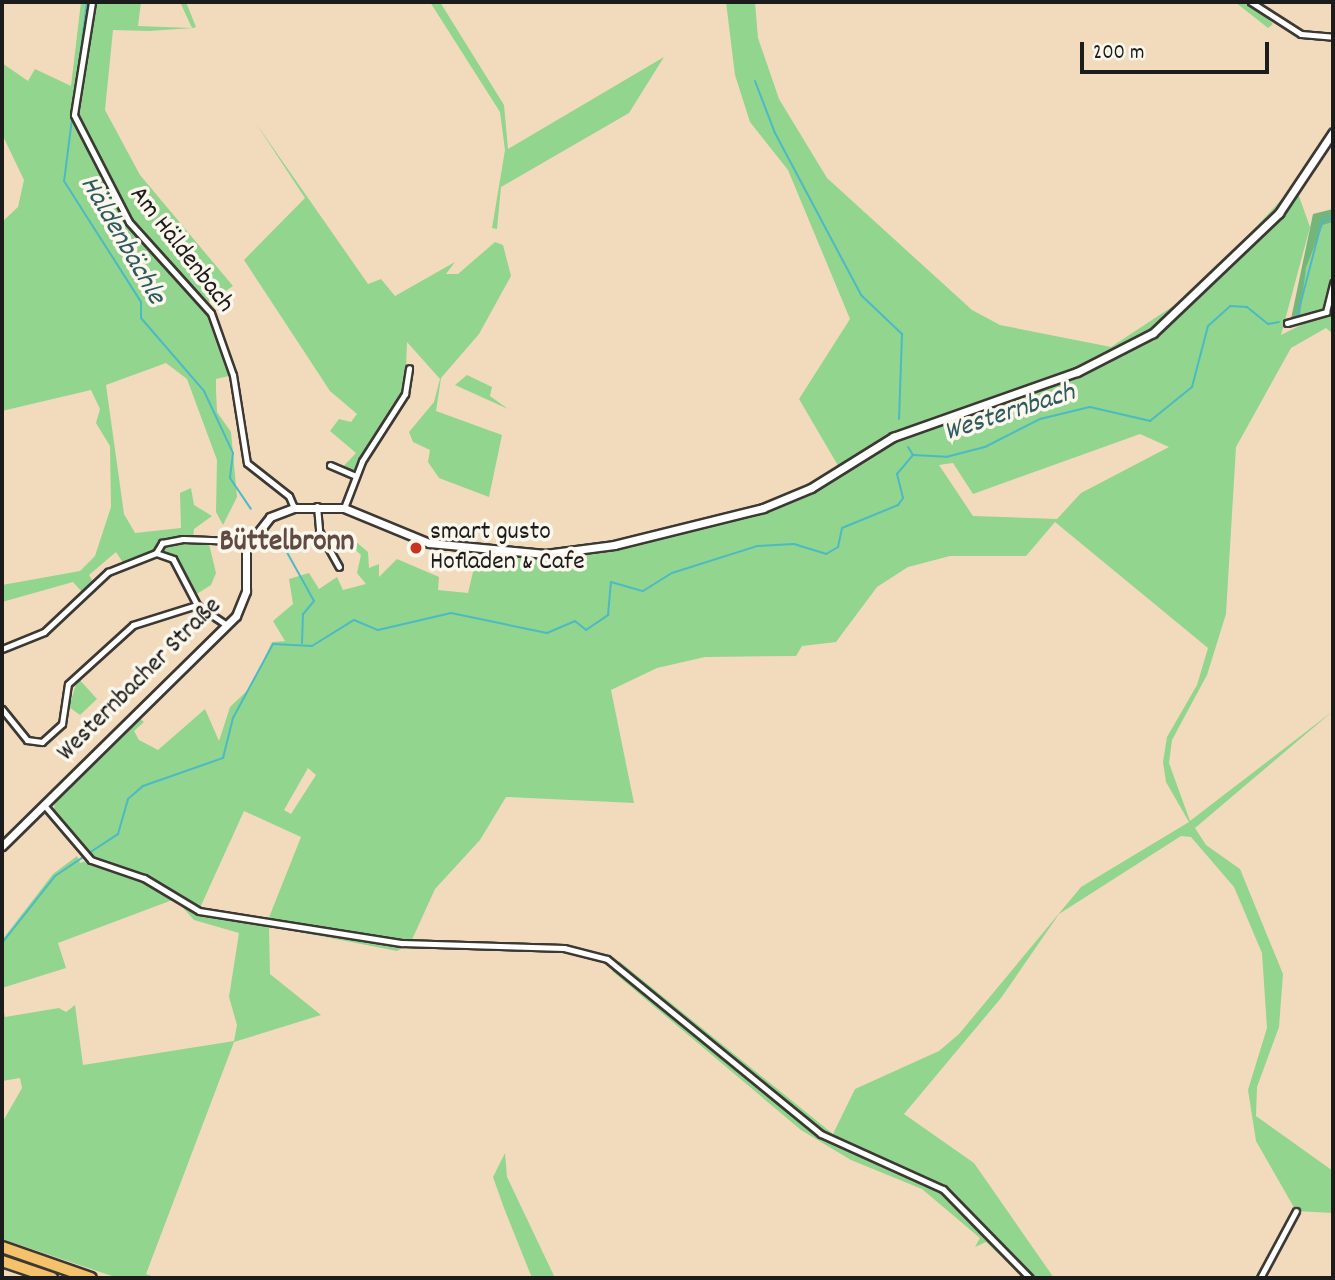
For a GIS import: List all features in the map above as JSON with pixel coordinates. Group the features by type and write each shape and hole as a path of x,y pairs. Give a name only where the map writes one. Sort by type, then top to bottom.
{"highway":[{"path":"2,1247 91,1278"},
{"path":"2,1261 52,1278"}],"street":[{"name":"Am Häldenbach","path":"92,2 74,115 129,222 211,313 233,375 247,463 287,494 294,508"},
{"path":"1251,2 1301,34 1333,37"},
{"path":"2,649 44,632 108,572 156,553 162,543 183,539 238,541 246,548 261,524 294,508 344,508 429,543 545,554 614,545 763,508 811,488 912,429 1109,358 1178,314 1300,188 1333,132"},
{"path":"1287,323 1326,312 1333,283"},
{"path":"344,508 356,476 405,394 409,368"},
{"path":"330,465 356,476"},
{"path":"317,506 319,529 339,567"},
{"name":"Westernbacher Straße","path":"2,845 227,625 244,601 246,548"},
{"path":"156,553 173,559 197,605 227,625"},
{"path":"2,709 27,740 42,742 62,724 68,684 132,625 197,605"},
{"path":"44,805 91,860 144,878 199,911 402,943 564,948 607,959 821,1134 943,1189 1030,1278"},
{"path":"1260,1278 1296,1211"}],"green space":[{"path":"81,2 141,2 138,26 192,28 180,2 186,2 196,27 193,28 149,31 113,30 105,110 140,175 233,286 209,302 198,295 218,326 233,375 216,379 217,412 231,432 237,497 223,525 216,512 217,460 187,379 166,363 106,385 124,514 135,533 181,528 180,493 191,488 194,505 212,516 194,529 193,539 208,540 216,573 211,585 192,597 173,559 156,553 125,566 116,552 89,575 94,583 84,594 73,582 2,602 2,585 80,571 95,556 111,507 110,446 96,423 100,409 91,390 2,411 2,222 18,207 24,180 2,134 2,63 28,81 35,69 71,86"},
{"path":"430,2 440,2 504,105 508,149 664,57 629,113 501,187 497,229 492,228 505,150 500,112"},
{"path":"726,2 755,2 758,38 779,99 827,178 972,310 1000,325 1111,347 1196,291 1295,185 1310,227 1281,335 1323,314 1296,318 1306,268 1323,225 1333,222 1333,334 1326,328 1291,348 1236,447 1226,614 1207,675 1172,740 1169,763 1190,821 1333,711 1195,828 1206,845 1240,869 1283,974 1279,1027 1257,1087 1256,1116 1333,1171 1333,1213 1296,1211 1256,1141 1248,1090 1267,1028 1262,953 1234,887 1191,837 1181,836 1059,914 1001,998 904,1114 974,1163 1054,1278 1024,1278 986,1242 975,1247 980,1238 922,1189 851,1160 801,1130 612,971 619,961 833,1134 855,1089 939,1051 959,1034 1081,887 1189,822 1166,782 1163,762 1167,737 1197,685 1208,648 1055,522 1026,556 950,556 908,567 877,587 836,642 802,646 796,656 705,657 657,668 611,690 634,803 506,797 480,840 435,889 410,944 397,951 269,926 270,974 321,1015 234,1042 146,1274 157,1278 118,1278 2,1239 2,1123 22,1088 20,1078 2,1081 2,1005 5,1017 59,1008 66,1012 75,1005 83,1065 234,1041 237,1025 229,997 239,933 194,920 175,899 58,943 66,968 2,988 2,940 53,874 77,856 80,863 90,860 49,811 2,846 50,799 54,811 55,798 138,717 144,722 134,731 139,740 158,750 205,709 219,741 230,707 250,688 272,642 285,641 273,621 293,604 289,579 309,573 319,589 337,577 343,590 366,584 357,573 361,555 345,540 349,536 368,552 369,568 379,564 379,577 397,559 439,577 438,590 468,593 478,551 580,550 788,499 840,469 799,399 850,319 788,170 750,122 735,75","holes":["1140,434 1169,447 1081,493 1057,519 973,516 939,465 953,463 973,494","308,768 316,775 291,814 284,810","244,811 301,837 268,920 199,910"]},
{"path":"1235,2 1251,2 1273,24 1268,28"},
{"path":"255,122 368,284 381,279 395,296 455,262 446,274 458,274 495,242 503,245 511,276 479,334 441,378 436,411 502,435 489,497 439,478 428,462 430,450 413,442 409,432 434,402 440,379 407,342 405,394 356,476 341,469 356,453 330,431 339,419 351,422 357,414 330,391 244,260 305,198"},
{"path":"1333,209 1333,222 1323,225 1306,268 1300,315 1291,319 1313,214"},
{"path":"467,375 492,387 490,396 508,409 455,385"},
{"path":"78,678 97,699 80,715 69,707"},
{"path":"505,1153 507,1177 555,1278 532,1278 504,1208 493,1177"}],"waterway":[{"name":"Häldenbächle","path":"87,2 64,181 141,302 141,318 204,391 233,453 230,478 251,509"},
{"path":"755,81 775,133 861,295 902,334 899,419"},
{"name":"Westernbach","path":"1297,317 1322,221 1333,218"},
{"name":"Westernbach","path":"89,853 118,834 128,799 143,786 223,758 233,718 273,644 312,646 354,620 378,630 451,613 547,633 575,621 586,630 608,615 611,582 643,591 672,573 757,546 794,544 826,554 838,547 842,528 898,505 903,498 897,474 913,455 946,457 985,447 1040,419 1090,407 1150,421 1192,387 1208,326 1230,306 1247,307 1268,324 1279,322"},
{"path":"908,447 913,455"},
{"name":"Häldenbächle","path":"279,538 314,601 303,614 302,643"},
{"name":"Westernbach","path":"2,943 55,876 85,856"}],"place":[{"name":"smart gusto Hofladen & Cafe","path":"416,548"}],"district":[{"name":"Büttelbronn","path":"287,544"}]}
